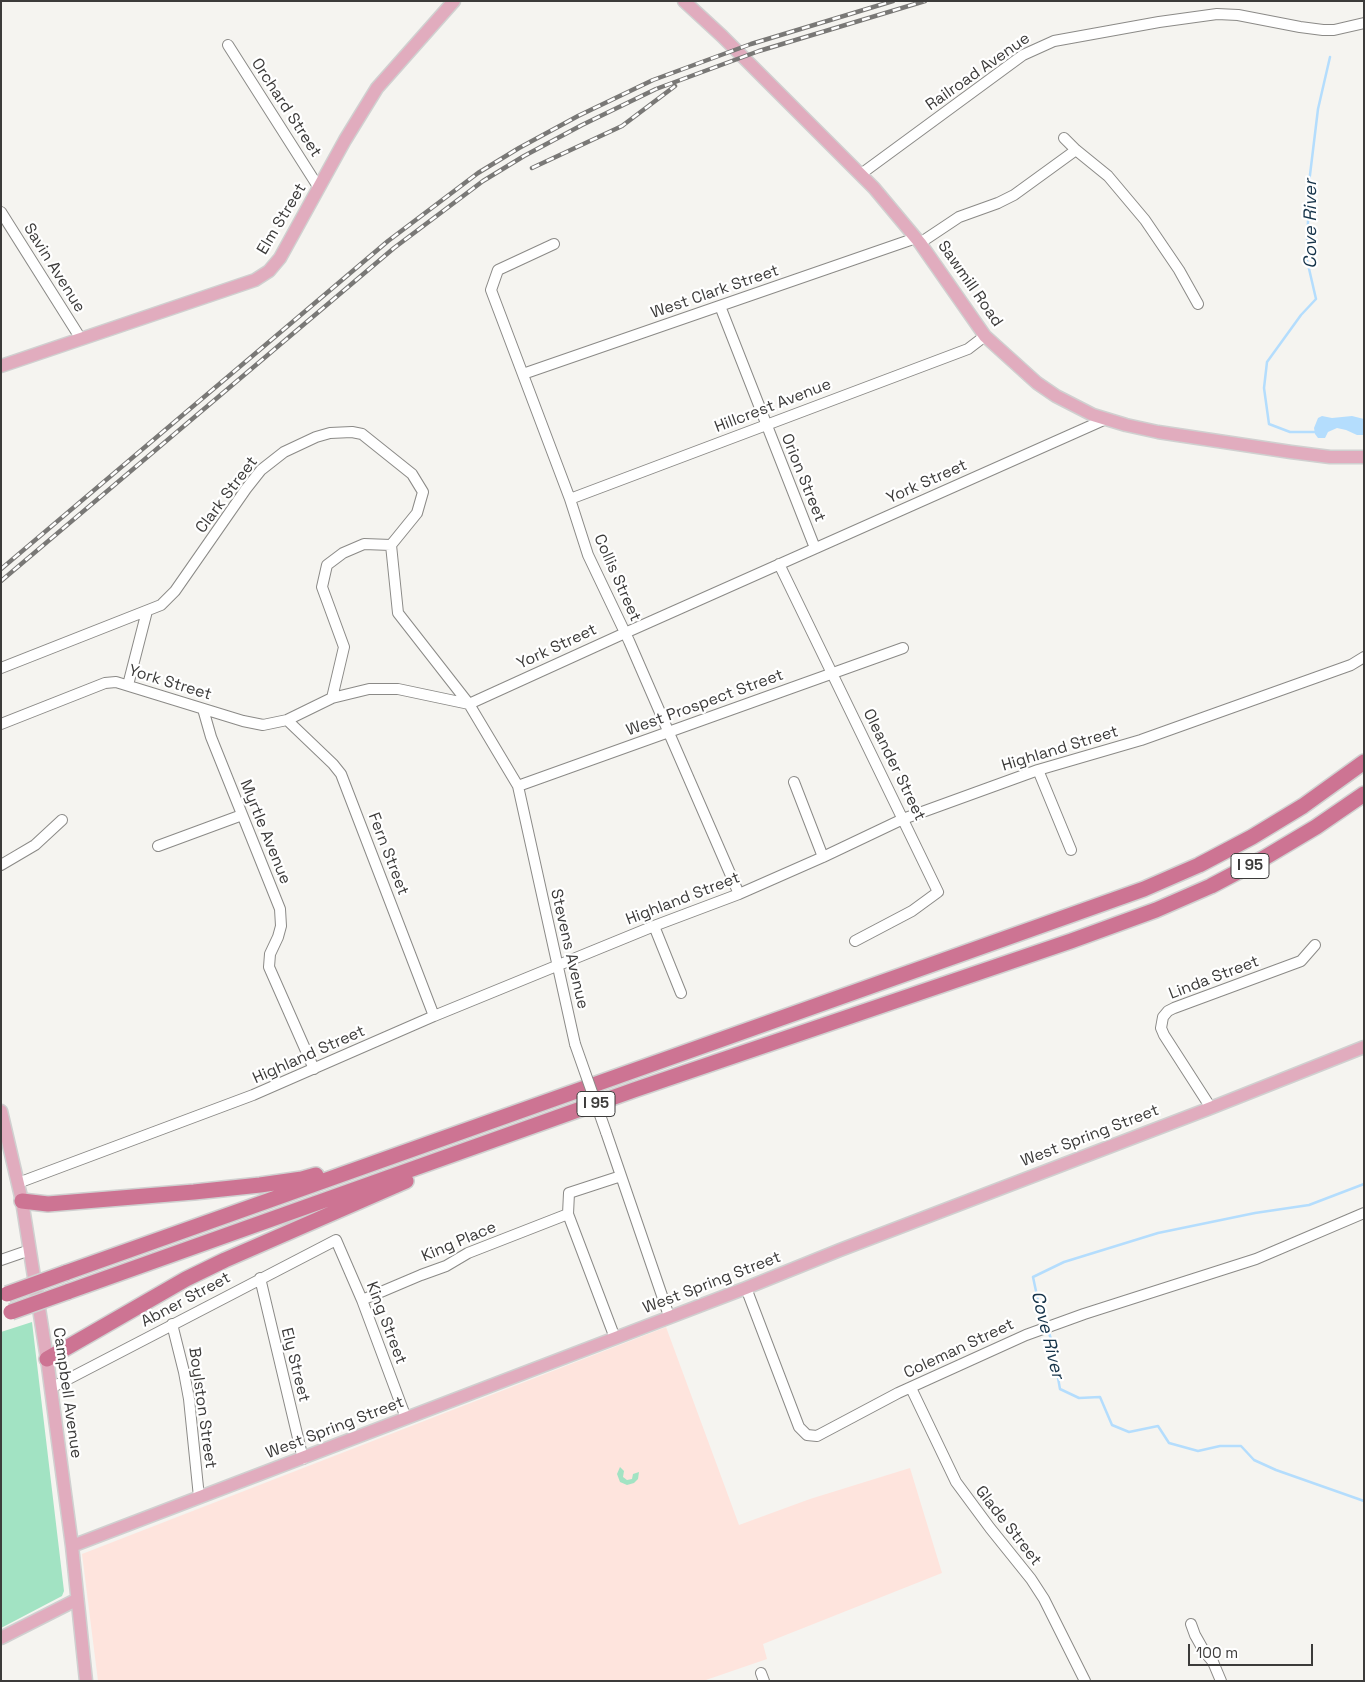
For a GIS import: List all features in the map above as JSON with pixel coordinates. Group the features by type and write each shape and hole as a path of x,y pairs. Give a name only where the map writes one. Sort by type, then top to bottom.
{"highway":[{"name":"I 95","path":"4,1295 1144,888 1252,837 1328,789 1364,762"},
{"name":"I 95","path":"6,1313 548,1121 1080,938 1156,910 1211,886 1264,858 1316,827 1364,794"},
{"path":"47,1359 186,1278 548,1121"},
{"path":"22,1201 48,1204 260,1185 302,1179 459,1133"}],"main road":[{"name":"Elm Street","path":"1,366 262,276 270,271 280,258 358,118 377,88 454,1"},
{"name":"Sawmill Road","path":"684,1 722,36 861,174 918,240 985,336 1038,383 1070,403 1106,419 1158,432 1330,457 1364,457"},
{"name":"West Spring Street","path":"72,1546 746,1288 1364,1047"},
{"name":"Campbell Avenue","path":"1,1111 22,1201 47,1359 72,1546 76,1600 86,1681"},
{"path":"1,1638 76,1600"}],"street":[{"name":"Railroad Avenue","path":"861,174 1017,59 1038,47 1054,41 1216,14 1238,15 1323,30 1334,30 1364,23"},
{"name":"Orchard Street","path":"228,45 319,188"},
{"path":"1064,138 1108,176 1145,220 1180,270 1198,304"},
{"name":"West Clark Street","path":"523,374 918,240 959,216 998,203 1014,194 1076,150"},
{"name":"Savin Avenue","path":"1,212 81,339"},
{"name":"Collis Street","path":"554,244 498,270 491,290 570,499 588,555 625,633 739,894"},
{"name":"Orion Street","path":"720,306 815,548"},
{"name":"Hillcrest Avenue","path":"570,499 968,349 985,336"},
{"name":"York Street","path":"1,724 105,684 116,682 263,725 287,720 332,698 350,693 384,688 469,704 1106,419"},
{"name":"Clark Street","path":"1,668 161,604 175,591 261,470 284,452 330,433 352,432 368,437 412,474 423,492 417,513 391,545"},
{"path":"332,698 344,647 322,587 327,565 343,553 364,544 391,545"},
{"name":"Stevens Avenue","path":"391,545 398,613 469,704 518,786 575,1044 669,1316"},
{"name":"Oleander Street","path":"780,564 938,892 912,911 855,941"},
{"path":"128,685 147,611"},
{"name":"West Prospect Street","path":"518,786 669,734 902,648"},
{"name":"Highland Street","path":"18,1183 253,1096 434,1016 654,926 739,894 903,819 1038,770 1141,740 1351,665 1364,657"},
{"name":"Myrtle Avenue","path":"203,709 211,737 281,914 280,932 269,958 269,967 314,1069"},
{"name":"Fern Street","path":"287,720 333,764 340,774 434,1016"},
{"path":"1038,770 1071,850"},
{"path":"794,782 823,857"},
{"path":"158,846 242,815"},
{"path":"1,865 35,845 62,820"},
{"path":"654,926 681,993"},
{"name":"Linda Street","path":"1210,1108 1164,1035 1161,1028 1163,1017 1174,1008 1301,961 1315,945"},
{"path":"614,1338 568,1214 569,1193 620,1176"},
{"name":"Coleman Street","path":"746,1288 799,1426 807,1435 817,1436 898,1393 1026,1335 1084,1314 1256,1259 1364,1213"},
{"name":"King Place","path":"362,1300 446,1266 468,1253 568,1214"},
{"name":"King Street","path":"336,1240 362,1300 406,1418"},
{"name":"Abner Street","path":"50,1388 336,1240"},
{"path":"1,1260 30,1250"},
{"name":"Ely Street","path":"260,1278 303,1459"},
{"name":"Boylston Street","path":"172,1324 189,1399 200,1497"},
{"name":"Glade Street","path":"911,1388 956,1482 1031,1579 1044,1599 1085,1681"},
{"path":"1191,1624 1204,1651 1213,1662 1221,1681"}],"shaded area":[{"path":"666,1327 739,1525 810,1499 910,1468 942,1573 763,1644 767,1659 703,1681 98,1681 82,1554"}],"green space":[{"path":"32,1322 64,1591 62,1596 1,1628 1,1332"},
{"path":"620,1467 624,1471 623,1477 627,1480 632,1479 633,1474 639,1472 638,1479 634,1483 627,1485 620,1482 617,1474"}],"water":[{"path":"1322,416 1332,418 1352,416 1364,419 1364,435 1357,435 1337,428 1328,432 1325,438 1318,438 1314,428 1318,418"}],"waterway":[{"name":"Cove River","path":"1318,432 1290,432 1269,424 1264,388 1267,362 1301,315 1316,299 1307,260 1309,183 1318,109 1330,57"},
{"name":"Cove River","path":"1046,1324 1040,1310 1033,1277 1064,1262 1158,1233 1255,1213 1309,1205 1364,1184"},
{"name":"Cove River","path":"1048,1330 1060,1389 1079,1398 1100,1397 1112,1425 1129,1432 1158,1426 1169,1443 1198,1451 1220,1446 1241,1446 1254,1460 1276,1470 1364,1501"}],"railway":[{"path":"1,569 388,241 478,173 578,116 653,80 751,44 893,1"},
{"path":"1,581 394,248 483,181 524,156 582,125 656,89 759,51 925,1"},
{"path":"532,168 622,126 675,86"}]}
